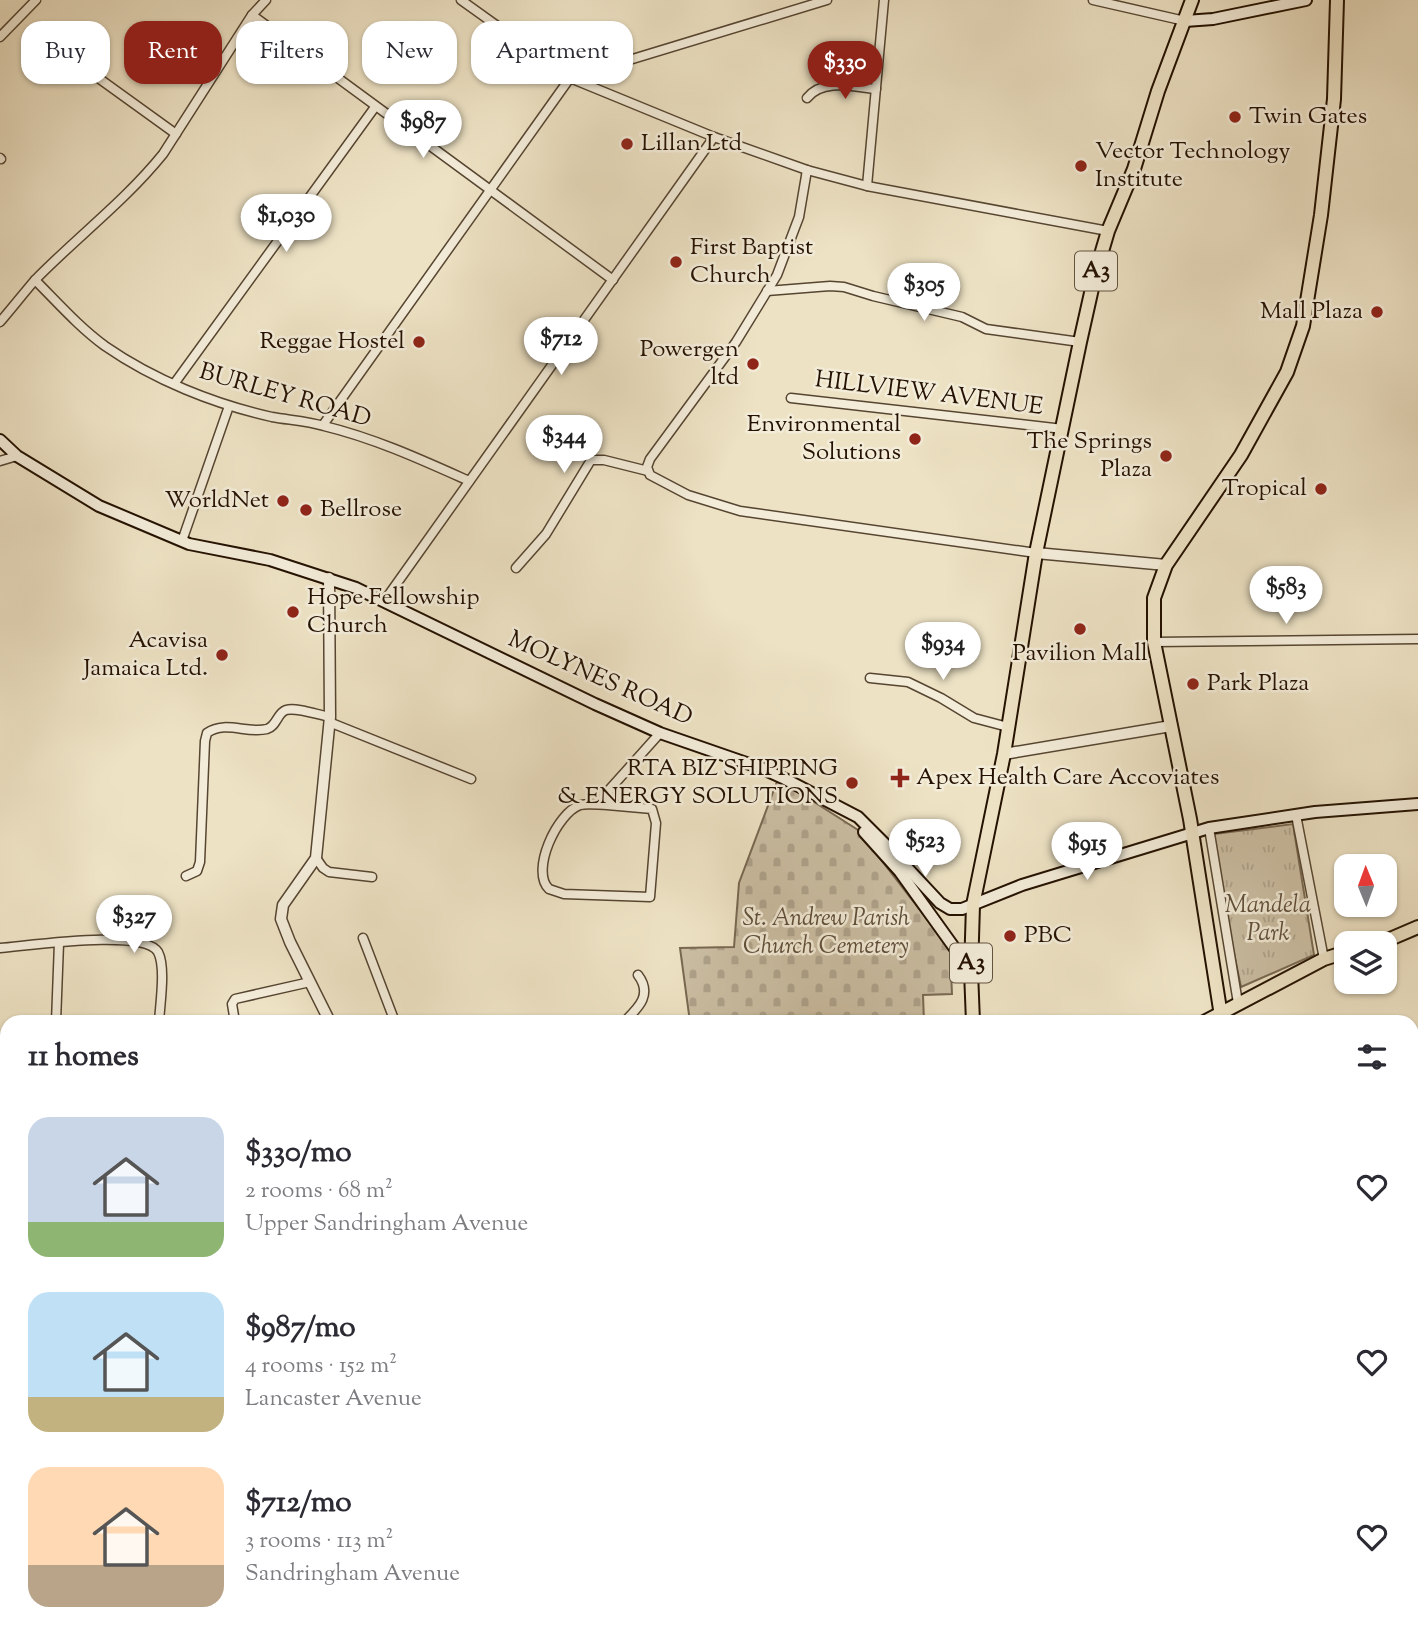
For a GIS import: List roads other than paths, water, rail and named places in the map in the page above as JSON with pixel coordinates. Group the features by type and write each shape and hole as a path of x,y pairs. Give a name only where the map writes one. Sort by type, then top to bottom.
{"main road":[{"name":"A3","path":"973,1015 973,905 1004,754 1036,553 1080,342 1108,231 1133,169 1158,91 1192,0"},
{"path":"1185,21 1213,19 1306,0"},
{"path":"1222,1015 1193,833 1154,642 1154,598 1166,565 1241,454 1287,372 1303,326 1321,215 1334,99 1337,0"},
{"name":"MOLYNES ROAD","path":"0,440 17,456 99,506 182,541 270,560 329,578 385,600 595,704 660,733 761,768 846,812 900,872 971,971"},
{"path":"846,812 858,817 944,907 956,910 1022,886 1209,828 1296,815 1418,804"},
{"path":"1397,934 1418,927"},
{"path":"1225,1015 1238,1003 1334,956"}],"street":[{"path":"0,37 36,0"},
{"path":"461,0 490,21"},
{"path":"633,59 827,0"},
{"path":"867,186 884,0"},
{"path":"1093,0 1185,21"},
{"path":"0,322 36,280 131,192 163,154 252,15 264,1"},
{"path":"252,15 613,280"},
{"path":"107,84 176,134"},
{"path":"323,425 566,84"},
{"path":"585,84 714,137 807,170 867,186 1108,231"},
{"path":"807,98 818,89 835,85 876,89"},
{"path":"174,384 375,107"},
{"path":"385,600 714,137"},
{"path":"807,170 791,243 767,291 736,342 650,459 648,471 652,478 688,495 740,511 1036,553 1166,565"},
{"name":"BURLEY ROAD","path":"36,280 77,323 106,346 148,372 229,406 271,417 323,425 406,453 469,481"},
{"path":"767,291 844,287 962,317 986,329 1080,342"},
{"name":"HILLVIEW AVENUE","path":"791,398 1063,429"},
{"path":"182,541 229,406"},
{"path":"0,461 17,456"},
{"path":"516,568 546,534 592,460 604,460 648,471"},
{"path":"326,1015 284,927 281,912 286,900 316,858 330,719 329,578"},
{"path":"1154,642 1418,639"},
{"path":"870,678 908,682 974,718 1008,727"},
{"path":"186,876 197,870 200,862 207,733 224,727 266,729 275,724 282,712 289,710 330,719 471,779"},
{"path":"1004,754 1171,726"},
{"path":"607,805 613,785 660,733"},
{"path":"607,805 652,809 655,815 650,897 564,894 549,889 543,880 547,847 561,820 579,806 607,805"},
{"path":"1296,815 1317,937 1324,959"},
{"path":"1209,828 1238,1003"},
{"path":"316,858 329,872 372,877"},
{"path":"363,938 392,1015"},
{"path":"0,948 131,939 154,946 162,965 159,1015"},
{"path":"56,1015 59,943"},
{"path":"631,1015 644,998 645,988 638,975"},
{"path":"234,1015 232,1004 235,999 310,982"}],"place":[{"name":"Twin Gates","path":"1235,117"},
{"name":"Lillan Ltd","path":"627,144"},
{"name":"Vector Technology Institute","path":"1081,166"},
{"name":"First Baptist Church","path":"676,262"},
{"name":"Mall Plaza","path":"1377,312"},
{"name":"Reggae Hostel","path":"419,342"},
{"name":"Powergen ltd","path":"753,364"},
{"name":"Environmental Solutions","path":"915,439"},
{"name":"The Springs Plaza","path":"1166,456"},
{"name":"Tropical","path":"1321,489"},
{"name":"WorldNet","path":"283,501"},
{"name":"Bellrose","path":"306,510"},
{"name":"Hope Fellowship Church","path":"293,612"},
{"name":"Pavilion Mall","path":"1080,629"},
{"name":"Acavisa Jamaica Ltd.","path":"222,655"},
{"name":"Park Plaza","path":"1193,684"},
{"name":"Apex Health Care Accoviates","path":"900,778"},
{"name":"RTA BIZ SHIPPING & ENERGY SOLUTIONS","path":"852,783"},
{"name":"PBC","path":"1010,936"}],"park label":[{"name":"Mandela Park","path":"1268,920"},
{"name":"St. Andrew Parish Church Cemetery","path":"826,933"}]}
